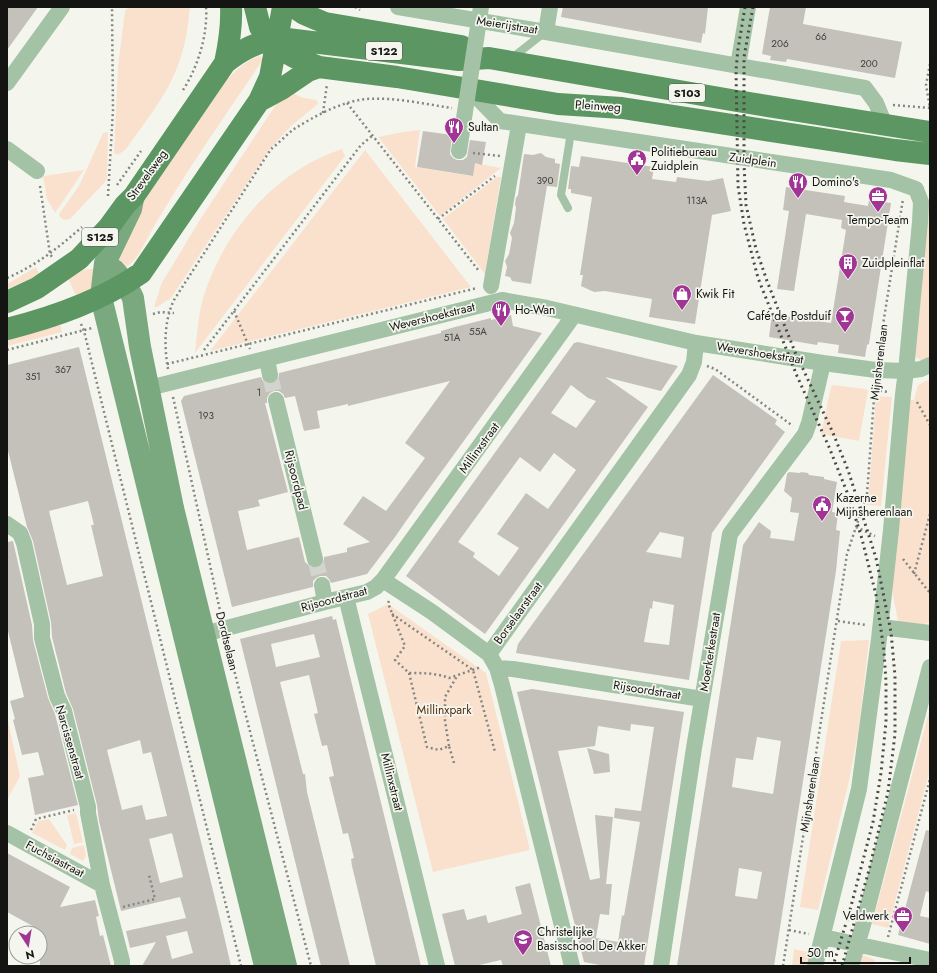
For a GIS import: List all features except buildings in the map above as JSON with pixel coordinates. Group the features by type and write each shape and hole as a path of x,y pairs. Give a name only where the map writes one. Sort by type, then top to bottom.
{"main road":[{"name":"Strevelsweg","path":"7,302 37,288 79,260 109,227 125,206 126,191 225,63 229,47 231,7"},
{"path":"255,7 260,27 274,42"},
{"path":"7,329 75,309 134,278 259,101 270,77 274,42 283,7"},
{"name":"S103","path":"294,7 304,14 325,23 461,46 499,60 738,102 928,132"},
{"name":"S122","path":"225,63 242,50 274,42 459,60 499,60"},
{"name":"Pleinweg","path":"274,42 294,58 319,67 397,77 558,104 622,108 895,150 930,154"},
{"path":"259,101 283,88 308,71 319,67"},
{"name":"S122","path":"126,191 131,209 105,263 100,297 265,966"},
{"path":"79,260 105,263 117,272 134,278"},
{"name":"Dordtselaan","path":"134,278 137,296 136,318 140,347 173,508 214,632 286,966"},
{"path":"75,309 82,309 96,314 107,325"}],"street":[{"path":"7,83 62,7"},
{"name":"Meierijstraat","path":"398,7 546,32"},
{"path":"465,152 481,7"},
{"path":"550,7 546,32 865,88 876,103 885,125"},
{"path":"738,66 748,7"},
{"name":"Zuidplein","path":"469,89 500,121 891,180 912,186"},
{"path":"491,286 507,159 519,125"},
{"path":"7,149 37,172"},
{"path":"815,966 859,789 881,627 920,222 921,202 916,189 912,186"},
{"name":"Wevershoekstraat","path":"149,388 502,300 547,308 696,343 822,363 876,370 906,371 922,369 930,365"},
{"name":"Millinxstraat","path":"383,580 574,315"},
{"name":"Borselaarstraat","path":"493,661 689,375 694,362 696,343"},
{"path":"260,361 270,375"},
{"name":"Moerkerkestraat","path":"661,966 702,699 730,534 805,434 809,423 822,363"},
{"name":"Rijsoordpad","path":"276,400 316,559"},
{"name":"Narcissenstraat","path":"7,524 20,533 24,543 42,624 42,638 57,696 64,711 88,807 102,885 109,908 122,966"},
{"path":"383,580 432,612 493,661 502,685 572,966"},
{"name":"Rijsoordstraat","path":"214,632 367,592 376,587 383,580"},
{"path":"322,585 325,602"},
{"name":"Millinxstraat","path":"346,597 437,966"},
{"path":"881,627 930,633"},
{"name":"Rijsoordstraat","path":"493,661 513,669 702,699"},
{"path":"851,966 930,667"},
{"name":"Fuchsiastraat","path":"7,834 102,885"},
{"path":"823,937 857,943 930,960"}],"lane":[{"path":"499,60 546,32"},
{"path":"568,208 561,195 571,132"}],"path":[{"name":"Strevelsweg","path":"112,7 113,110 108,198 113,192"},
{"path":"180,94 191,74 200,50 206,7"},
{"path":"928,132 930,108 926,85 930,64"},
{"path":"174,313 168,313 174,300 271,149 293,130 322,114 347,103 366,99 386,99"},
{"path":"167,364 491,286 347,103"},
{"path":"204,350 361,145 372,136"},
{"name":"Strevelsweg","path":"126,191 144,146"},
{"path":"465,152 507,159"},
{"path":"438,219 507,159"},
{"path":"37,172 50,254"},
{"name":"Mijnsherenlaan","path":"783,966 838,621 847,554 867,494 876,370 904,192 912,186"},
{"path":"7,278 22,272 50,254 88,223"},
{"path":"234,311 248,344 260,361"},
{"name":"Dordtselaan","path":"168,313 166,339 167,364 214,632 311,966"},
{"path":"7,350 84,331 241,966"},
{"path":"694,362 715,369 805,434"},
{"path":"914,574 930,514"},
{"path":"397,589 388,603 405,646 395,660 409,673 427,747 439,750 449,746"},
{"path":"392,614 473,670 495,752"},
{"path":"838,621 881,627"},
{"path":"409,673 425,672 440,674 449,678 493,661"},
{"path":"454,763 449,746 445,721 445,697 457,675"},
{"path":"884,950 930,779"},
{"path":"25,843 36,819 88,807"},
{"path":"109,908 155,899 149,875"}],"green space":[{"path":"190,7 184,45 180,60 172,79 161,100 147,120 126,149 118,155 114,153 118,67 125,11 128,8"},
{"path":"260,56 262,61 179,186 137,256 125,268 115,261 141,205 227,79 246,62"},
{"path":"291,89 296,95 317,100 318,104 291,126 269,150 171,298 157,307 154,307 162,282 201,218 285,91"},
{"path":"420,130 415,167 471,176 474,163 501,168 440,216 378,137"},
{"path":"103,133 108,133 107,178 70,219 64,220 59,214 79,186"},
{"path":"342,149 345,156 195,353 203,298 212,273 224,250 239,227 255,207 274,188 295,172 318,159"},
{"path":"365,150 471,287 210,351"},
{"path":"84,170 55,213 47,199 43,176"},
{"path":"497,177 501,177 485,274 443,219"},
{"path":"927,199 930,200 930,360 923,362 916,357 913,351"},
{"path":"36,267 39,275 7,289 7,284"},
{"path":"95,269 93,289 78,295 75,294 68,278 79,270"},
{"path":"58,325 61,326 62,332 7,346 7,340"},
{"path":"930,379 930,622 922,625 898,621 892,590 909,400 914,400 918,385"},
{"path":"833,385 866,389 868,391 859,441 821,434 831,387"},
{"path":"876,396 892,397 881,506 866,505 869,492"},
{"name":"Millinxpark","path":"388,604 486,673 530,850 433,872 368,614"},
{"path":"869,640 859,728 849,781 818,910 800,907 841,641"},
{"path":"930,708 930,770 888,928 872,924"},
{"path":"7,716 20,776 7,800"},
{"path":"76,813 83,842 74,844 67,815"},
{"path":"49,819 67,845 65,850 32,833 38,821"},
{"path":"84,845 86,856 83,861 70,854 72,848"},
{"path":"794,949 813,953 813,966 792,966"},
{"path":"860,954 875,960 873,966 857,966"}],"tunnel":[{"path":"270,375 276,400"},
{"path":"315,559 322,585"}],"railway":[{"path":"745,7 736,70 738,186 744,224 758,278 797,376 829,447 849,497 862,539 876,595 884,651 886,722 881,773 873,822 850,910 833,966"},
{"path":"753,7 744,57 744,164 746,205 756,249 767,281 795,352 833,433 848,470 876,558 891,632 895,676 895,734 888,792 869,870 842,966"}],"place":[{"name":"Sultan","path":"454,144"},
{"name":"Politiebureau Zuidplein","path":"637,176"},
{"name":"Domino's","path":"798,199"},
{"name":"Tempo-Team","path":"878,213"},
{"name":"Zuidpleinflat","path":"848,280"},
{"name":"Kwik Fit","path":"682,311"},
{"name":"Ho-Wan","path":"501,327"},
{"name":"Café de Postduif","path":"845,333"},
{"name":"Kazerne Mijnsherenlaan","path":"822,522"},
{"name":"Veldwerk","path":"903,933"},
{"name":"Christelijke Basisschool De Akker","path":"523,956"}]}
